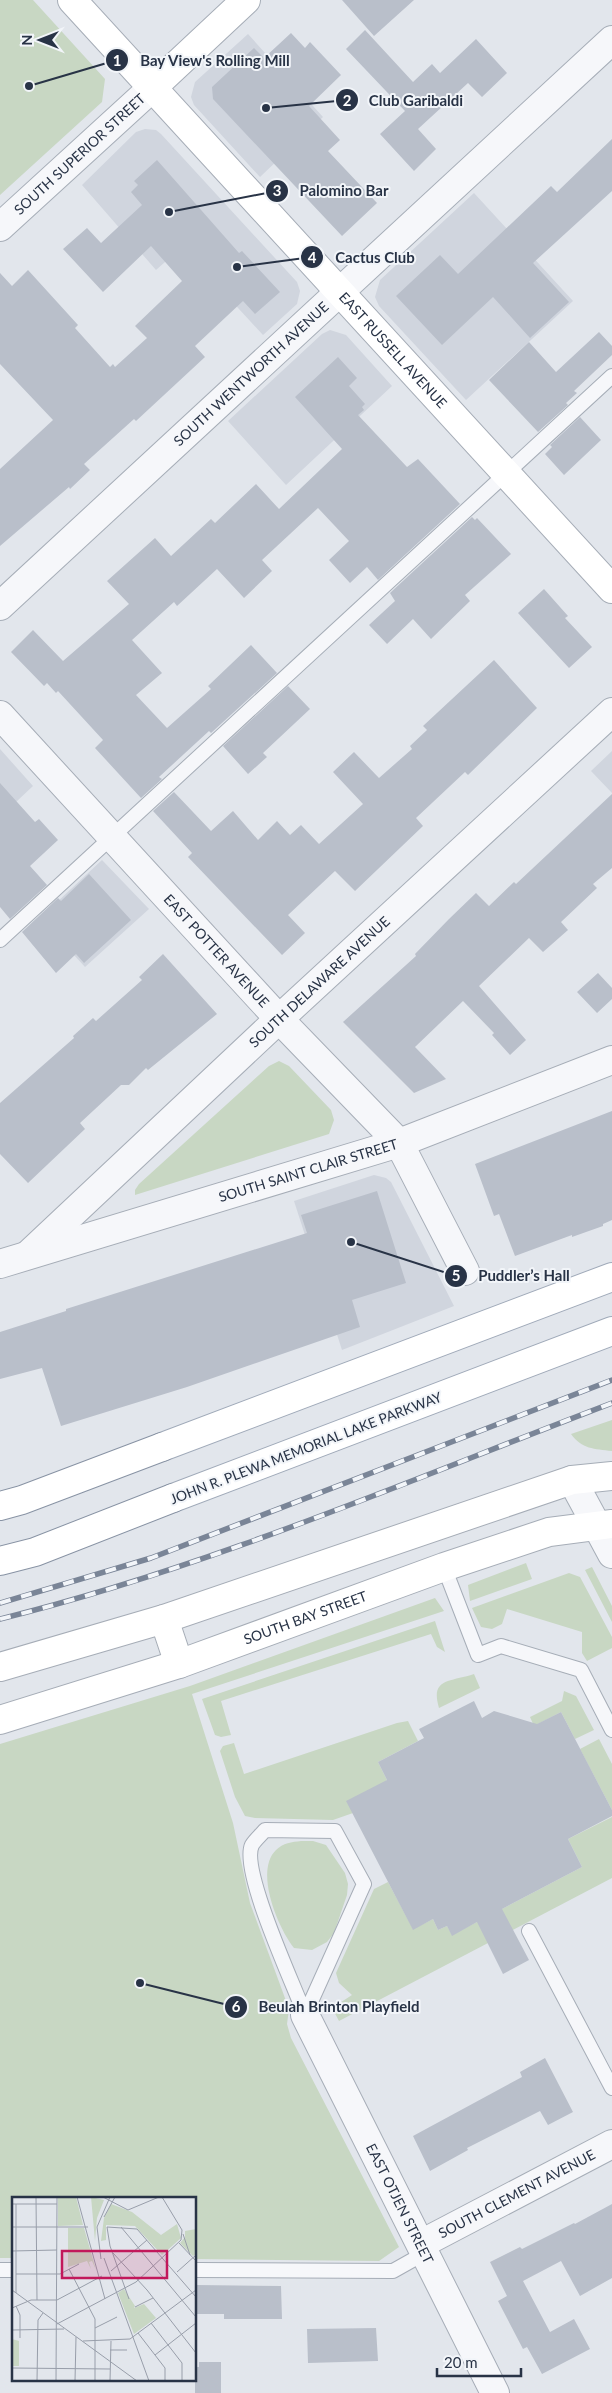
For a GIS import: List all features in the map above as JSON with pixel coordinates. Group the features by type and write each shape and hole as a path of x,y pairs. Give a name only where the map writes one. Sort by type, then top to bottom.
{"main road":[{"name":"EAST RUSSELL AVENUE","path":"72,0 612,589"},
{"name":"SOUTH SUPERIOR STREET","path":"152,88 246,0"},
{"path":"0,1506 22,1500 612,1277"},
{"name":"JOHN R. PLEWA MEMORIAL LAKE PARKWAY","path":"0,1561 35,1552 612,1331"},
{"path":"0,1667 164,1619 572,1480 612,1476"},
{"name":"SOUTH BAY STREET","path":"0,1720 180,1664 444,1567 548,1532 605,1525"},
{"path":"164,1619 180,1664"}],"street":[{"name":"SOUTH WENTWORTH AVENUE","path":"0,606 612,40"},
{"name":"SOUTH SUPERIOR STREET","path":"0,227 152,88"},
{"name":"SOUTH DELAWARE AVENUE","path":"29,1254 279,1019 612,712"},
{"name":"EAST POTTER AVENUE","path":"0,715 279,1019 399,1143 465,1271"},
{"name":"SOUTH SAINT CLAIR STREET","path":"0,1264 399,1143 612,1060"},
{"path":"572,1480 605,1525 612,1554"},
{"name":"EAST OTJEN STREET","path":"306,2015 495,2393"},
{"name":"SOUTH CLEMENT AVENUE","path":"423,2248 612,2144"}],"lane":[{"path":"0,940 612,376"},
{"path":"444,1567 478,1655 501,1646 581,1670 612,1730"},
{"path":"265,1830 335,1831 364,1884 306,2015 258,1895 250,1866 252,1845 265,1830"},
{"path":"529,1931 612,2088"},
{"path":"196,2270 393,2271 423,2248"}],"shaded area":[{"path":"248,34 323,117 260,177 194,105 191,97 195,82"},
{"path":"145,129 156,130 161,134 297,282 300,291 297,304 263,335 182,247 156,270 82,185 136,132"},
{"path":"474,193 573,301 466,400 379,306 375,297 380,280"},
{"path":"330,330 346,335 392,386 286,485 228,421 322,334"},
{"path":"0,749 33,786 0,817"},
{"path":"612,751 612,793 591,771"},
{"path":"102,860 149,909 85,967 40,918"},
{"path":"374,1175 386,1178 391,1182 454,1306 342,1350 294,1201"}],"green space":[{"path":"0,0 33,0 105,79 102,102 0,195"},
{"path":"279,1061 289,1066 331,1110 334,1120 329,1134 135,1195 135,1190 139,1184 269,1066"},
{"path":"612,1420 612,1451 594,1449 584,1445 571,1434"},
{"path":"526,1563 532,1579 470,1601 468,1585"},
{"path":"592,1567 612,1606 612,1622 585,1570"},
{"path":"569,1573 580,1577 612,1637 612,1648 587,1661 582,1653 582,1632 507,1609 502,1624 492,1629 481,1627 472,1608"},
{"path":"435,1598 444,1611 192,1694 233,1823 250,1903 289,2009 287,2024 291,2038 399,2247 379,2261 196,2259 196,2197 12,2197 12,2258 0,2258 0,1744 190,1686"},
{"path":"435,1621 445,1652 437,1647 431,1634 221,1701 231,1735 221,1737 215,1735 202,1699"},
{"path":"474,1674 480,1688 439,1708 437,1691 440,1686 450,1680"},
{"path":"564,1691 576,1696 594,1730 575,1739 561,1712 534,1726 530,1717 562,1701"},
{"path":"408,1721 418,1741 378,1762 387,1780 353,1813 333,1820 255,1818 245,1816 235,1797 220,1751 223,1746 234,1743 244,1774"},
{"path":"599,1739 612,1764 612,1810 580,1749"},
{"path":"612,1817 612,1878 339,2021 332,2008 352,1995 339,1983 336,1973 374,1889 388,1882 413,1929 433,1919 438,1930 447,1926 452,1935 582,1867 568,1839"},
{"path":"313,1841 326,1845 345,1873 348,1884 347,1895 334,1933 327,1942 312,1950 294,1948 275,1914 268,1885 267,1871 270,1859 276,1850 285,1844"}],"building":[{"path":"342,0 414,0 374,36"},
{"path":"365,30 413,82 432,64 440,73 476,39 507,73 482,97 468,83 418,129 436,149 414,171 380,134 405,111 346,49"},
{"path":"291,33 305,48 310,42 341,75 309,106 340,140 328,151 377,203 342,236 213,99 212,87 254,48 264,58"},
{"path":"612,139 612,191 533,263 569,302 530,338 493,297 442,345 396,296 440,255 458,274 551,186 557,192"},
{"path":"157,160 239,253 242,251 280,292 255,314 243,301 195,346 205,357 136,421 134,419 84,464 90,470 70,489 69,487 0,546 0,469 53,420 0,364 0,273 12,286 28,270 78,325 75,328 110,367 113,364 115,367 147,338 135,326 182,281 151,246 103,292 63,249 87,228 101,243 142,205 131,192 138,185 134,181"},
{"path":"599,332 612,346 612,355 574,391 577,393 566,403 568,405 538,432 489,380 529,342 556,372"},
{"path":"338,357 357,378 349,386 365,404 362,407 364,410 358,415 407,467 418,459 460,504 378,580 367,567 350,583 329,560 349,541 318,508 262,560 272,571 244,598 217,569 177,606 174,602 132,640 162,673 136,695 167,728 211,689 208,686 251,645 277,673 211,733 209,731 159,777 162,779 141,798 95,748 103,740 58,691 56,693 47,683 44,686 11,652 33,630 63,661 129,604 107,581 155,538 171,556 211,519 215,523 256,484 279,509 342,449 295,397"},
{"path":"580,417 601,440 564,475 545,454 552,447 550,445"},
{"path":"472,517 475,520 477,518 511,554 465,595 470,601 431,639 413,619 387,644 369,625 395,601 390,593"},
{"path":"544,589 568,616 565,618 592,647 569,668 518,613"},
{"path":"494,660 537,708 468,775 465,772 416,818 423,826 355,891 335,871 288,915 305,933 282,955 188,857 192,853 153,811 174,792 211,831 233,811 258,840 277,821 290,835 301,825 319,844 363,804 333,772 354,752 379,778 412,749 410,746 427,730 423,726"},
{"path":"288,686 310,709 263,753 267,757 248,774 223,746"},
{"path":"0,783 35,822 39,819 58,840 30,866 47,885 10,919 0,907"},
{"path":"612,794 612,868 593,884 597,888 561,922 568,930 543,952 529,938 479,986 526,1040 510,1055 492,1035 494,1033 463,1001 415,1047 446,1079 414,1093 343,1022 416,956 415,954 476,893 489,906 514,882 516,884"},
{"path":"89,874 131,920 84,963 76,954 56,973 22,932 58,898 61,901"},
{"path":"163,954 217,1014 148,1070 146,1068 129,1085 121,1085 80,1123 85,1129 28,1183 0,1154 0,1103 74,1038 73,1036 93,1018 96,1021 142,980 139,977"},
{"path":"598,973 612,988 612,999 597,1013 577,992"},
{"path":"612,1111 612,1220 603,1224 603,1226 515,1256 499,1214 494,1216 475,1164"},
{"path":"377,1191 406,1283 352,1300 360,1327 187,1387 61,1426 42,1368 0,1379 0,1332 66,1311 66,1309 307,1233 301,1215"},
{"path":"474,1701 482,1718 494,1711 537,1724 561,1712 612,1810 612,1816 568,1839 582,1867 502,1909 529,1960 503,1974 477,1922 452,1936 447,1926 438,1930 433,1919 413,1930 346,1801 387,1780 378,1762 424,1738 419,1729"},
{"path":"545,2058 573,2112 548,2125 540,2111 467,2148 468,2150 430,2171 413,2136 522,2077 520,2072"},
{"path":"612,2204 612,2278 580,2296 561,2261 523,2281 550,2332 574,2319 590,2349 542,2374 527,2347 523,2349 498,2301 507,2296 490,2262 575,2224"},
{"path":"196,2285 281,2286 282,2319 224,2319 224,2314 196,2314"},
{"path":"376,2328 378,2361 308,2363 307,2329"},
{"path":"199,2362 221,2362 221,2393 195,2393 196,2367 199,2367"}],"railway":[{"path":"0,1603 151,1558 612,1380"},
{"path":"0,1619 78,1598 232,1548 612,1403"}],"place":[{"name":"Bay View's Rolling Mill","path":"29,86"},
{"name":"Club Garibaldi","path":"266,108"},
{"name":"Palomino Bar","path":"169,212"},
{"name":"Cactus Club","path":"237,267"},
{"name":"Puddler’s Hall","path":"351,1242"},
{"name":"Beulah Brinton Playfield","path":"140,1983"}]}
